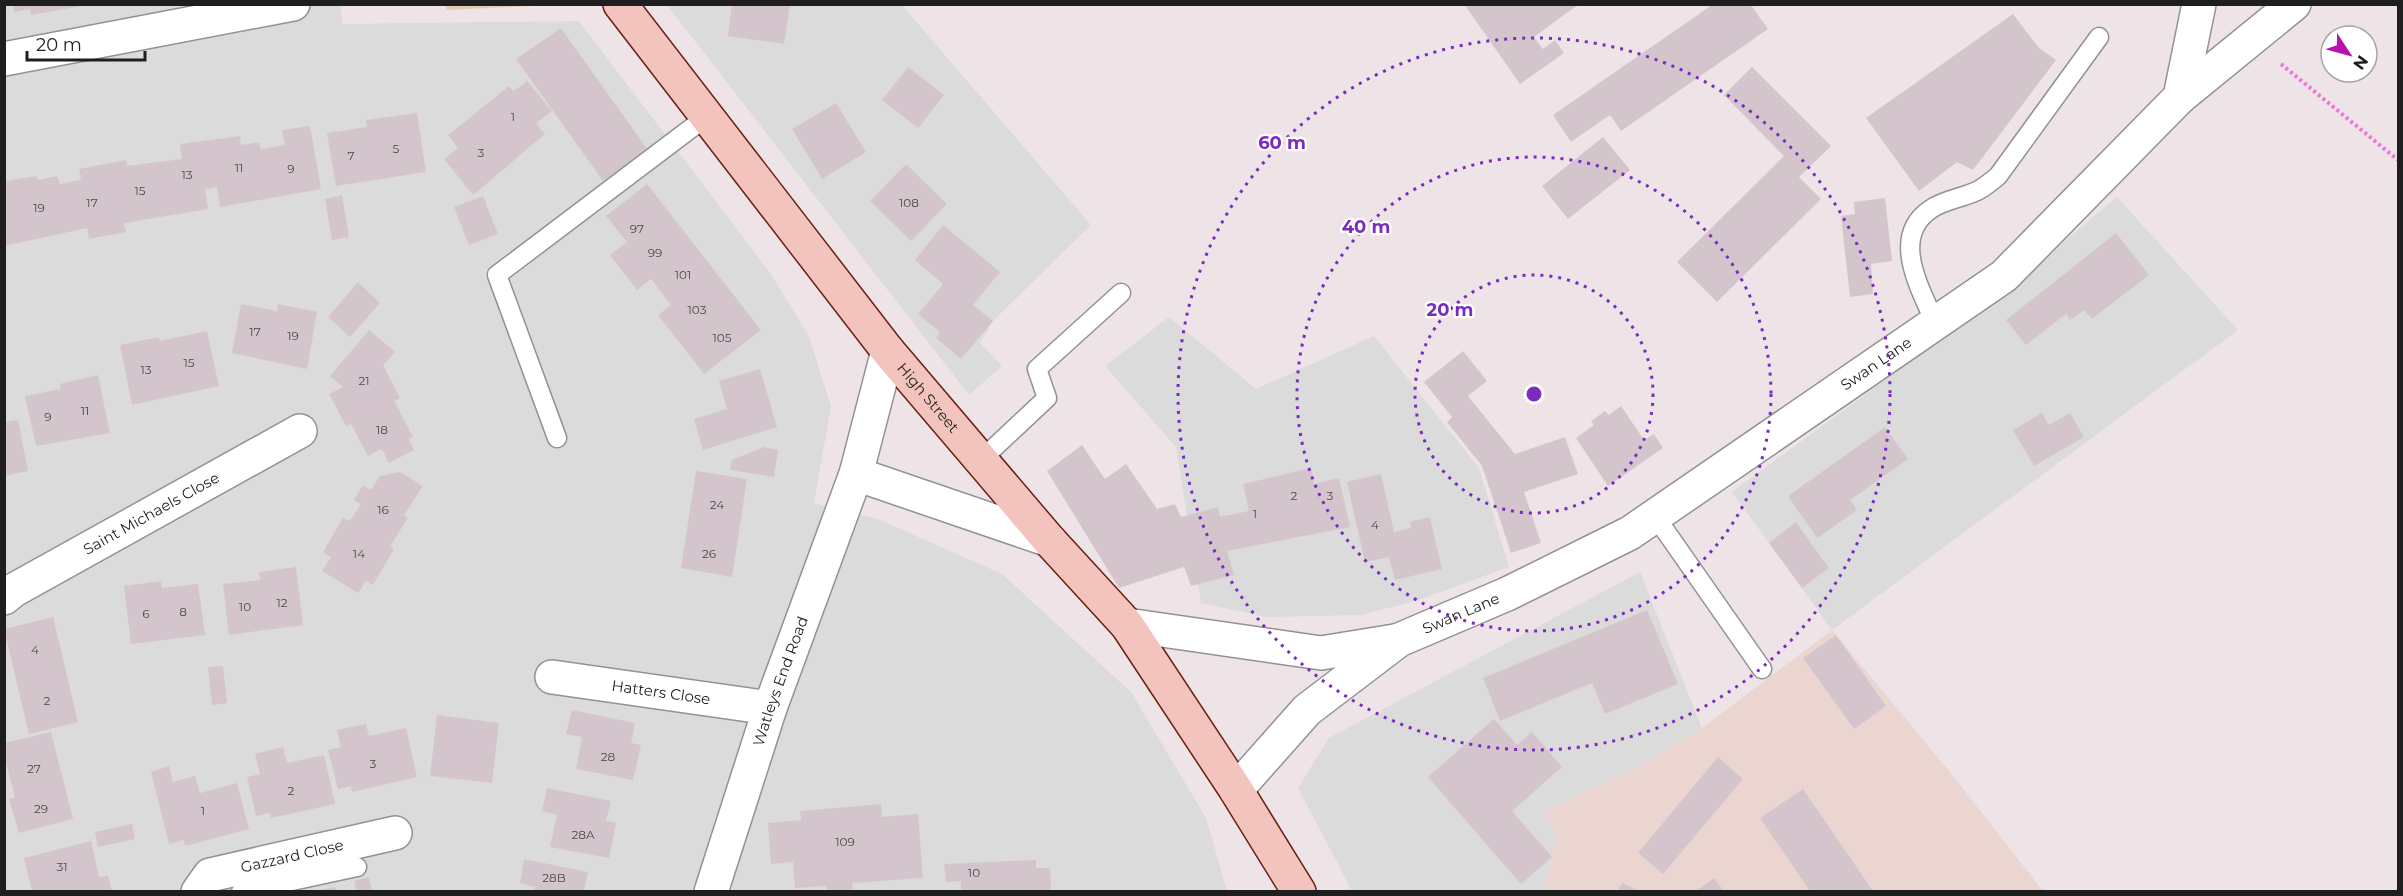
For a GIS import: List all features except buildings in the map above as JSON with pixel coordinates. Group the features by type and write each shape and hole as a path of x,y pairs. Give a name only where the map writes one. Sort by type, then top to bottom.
{"main road":[{"name":"High Street","path":"620,4 888,351 1049,540 1127,625 1236,790 1299,891"}],"street":[{"path":"4,59 293,4"},
{"path":"2180,97 2199,4"},
{"name":"Swan Lane","path":"1127,625 1321,653 1399,640 1507,594 1630,533 2004,276 2180,97 2294,4"},
{"name":"Watleys End Road","path":"711,891 770,708 856,474 888,351"},
{"name":"Saint Michaels Close","path":"4,598 14,590 300,431"},
{"path":"856,474 1049,540"},
{"name":"Swan Lane","path":"1236,790 1307,710 1399,640"},
{"name":"Hatters Close","path":"552,677 770,708"},
{"name":"Gazzard Close","path":"198,891 210,876 395,833"}],"lane":[{"path":"1935,323 1912,267 1909,246 1912,229 1930,209 1978,190 1998,176 2099,37"},
{"path":"557,438 497,275 706,117"},
{"path":"982,459 1047,398 1037,369 1121,293"},
{"path":"1655,516 1762,669"},
{"path":"241,891 357,867"}],"path":[{"path":"2250,39 2398,160"}],"shaded area":[{"path":"5,4 341,5 342,24 579,21 771,274 809,336 831,407 814,503 878,519 1002,574 1131,692 1206,818 1227,891 5,892"},
{"path":"445,4 572,4 447,10 445,5"},
{"path":"667,5 902,5 1091,225 993,321 980,343 1002,366 969,395"},
{"path":"2117,197 2238,330 1832,630 1732,492 1997,298"},
{"path":"1169,317 1256,389 1374,336 1479,468 1509,567 1419,600 1361,615 1266,617 1201,603 1176,447 1105,366"},
{"path":"1640,572 1702,728 1645,763 1544,812 1556,834 1545,891 1352,891 1298,788 1329,738"},
{"path":"1832,630 1954,777 2043,891 1545,891 1556,835 1544,812 1645,763 1702,728"}]}
